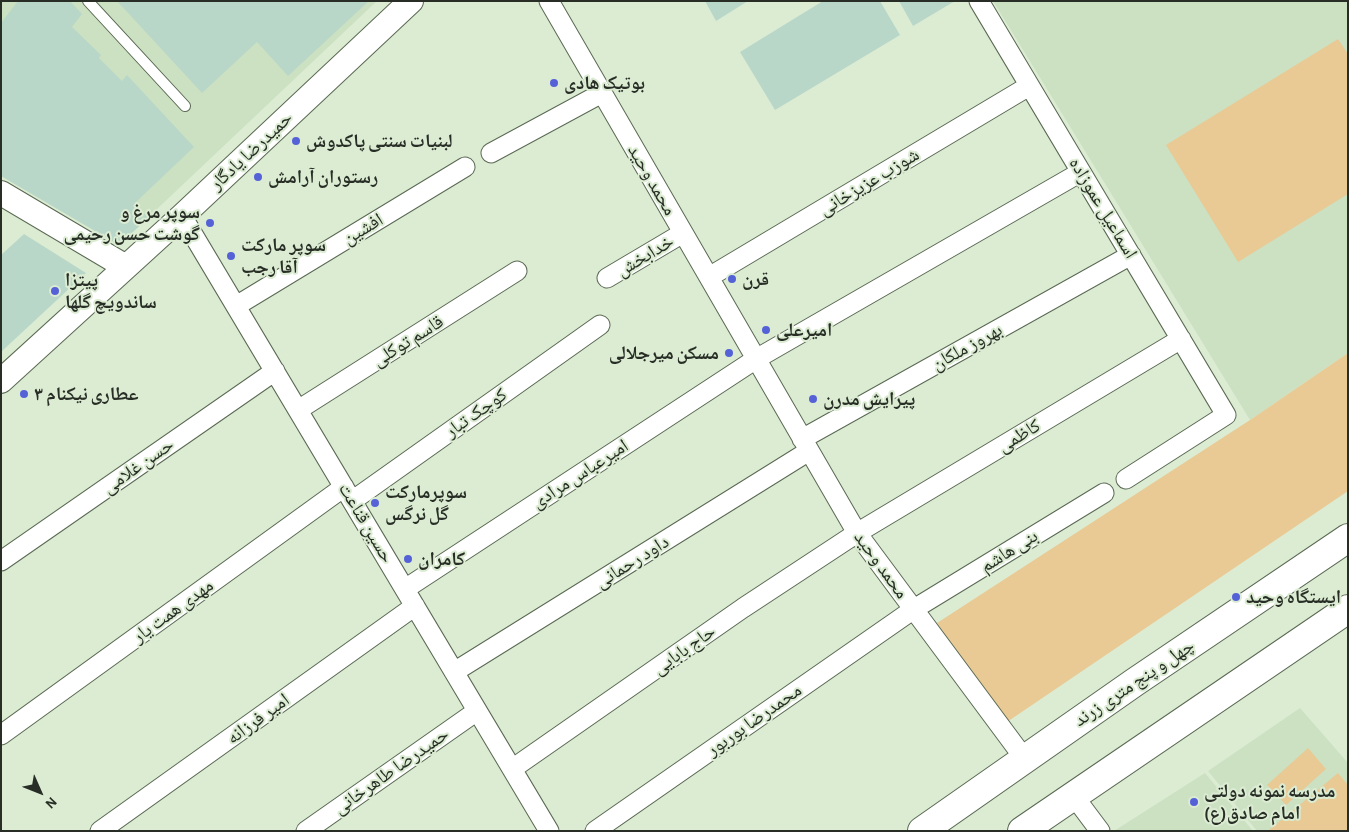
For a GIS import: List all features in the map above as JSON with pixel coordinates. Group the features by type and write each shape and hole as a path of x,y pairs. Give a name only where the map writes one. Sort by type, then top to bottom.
{"main road":[{"name":"چهل و پنج متری زرند","path":"922,831 1024,758 1348,538"},
{"path":"1022,831 1348,609"}],"street":[{"name":"حمیدرضا یادگار","path":"1,381 182,216 411,1"},
{"name":"محمد وحید","path":"549,1 857,533 1024,758"},
{"name":"اسماعیل عموزاده","path":"979,1 1226,415 1126,479"},
{"name":"شوزب عزیزخانی","path":"709,278 1029,86"},
{"path":"491,153 602,94"},
{"name":"افشین","path":"236,306 465,167"},
{"path":"756,360 1081,172"},
{"path":"1,193 126,267"},
{"name":"حسین قناعت","path":"182,216 512,769 541,828"},
{"name":"خدابخش","path":"607,278 683,233"},
{"name":"بهروز ملکان","path":"806,445 1131,256"},
{"name":"قاسم توکلی","path":"298,410 517,271"},
{"name":"کوچک تبار","path":"348,494 600,325"},
{"name":"کاظمی","path":"857,533 1181,339"},
{"name":"امیرعباس مرادی","path":"404,589 756,360"},
{"name":"حسن غلامی","path":"1,561 275,372"},
{"name":"داود رحمانی","path":"454,672 806,445"},
{"name":"بنی هاشم","path":"914,609 1104,493"},
{"name":"مهدی همت یار","path":"1,735 348,494"},
{"name":"حاج بابایی","path":"512,769 743,608 857,533"},
{"name":"امیر فرزانه","path":"100,831 415,606"},
{"name":"محمدرضا بوربور","path":"595,831 914,609"},
{"name":"حمیدرضا طاهرخانی","path":"306,831 477,711"},
{"path":"1073,795 1100,831"}],"lane":[{"path":"88,1 185,106"}],"shaded area":[{"path":"1,1 377,1 119,245 1,176"},
{"path":"993,1 1348,1 1348,353 1250,420"},
{"path":"1338,39 1348,54 1348,194 1238,262 1166,145"},
{"path":"1348,353 1348,491 1004,724 937,623 1250,420"},
{"path":"1300,708 1348,763 1348,831 1257,831 1208,771"},
{"path":"1308,748 1326,769 1286,805 1267,785"},
{"name":"مدرسه نمونه دولتی امام صادق(ع)","path":"1205,773 1253,831 1114,831"},
{"path":"1338,773 1348,785 1348,831 1268,831"}],"building":[{"path":"18,1 70,1 82,14 72,27 101,55 99,58 122,81 127,75 194,147 135,203 148,218 119,245 1,176 1,23"},
{"path":"117,1 369,1 288,76 257,42 202,93"},
{"path":"705,1 748,1 716,21"},
{"path":"823,1 880,1 900,35 775,110 740,52"},
{"path":"899,1 955,1 913,26"},
{"path":"24,234 86,273 1,352 1,255"}],"place":[{"name":"بوتیک هادی","path":"554,83"},
{"name":"لبنیات سنتی پاکدوش","path":"296,141"},
{"name":"رستوران آرامش","path":"258,177"},
{"name":"سوپر مرغ و گوشت حسن رحیمی","path":"210,223"},
{"name":"سوپر مارکت آقا رجب","path":"231,256"},
{"name":"قرن","path":"732,279"},
{"name":"پیتزا ساندویچ گلها","path":"55,291"},
{"name":"امیرعلی","path":"766,330"},
{"name":"مسکن میرجلالی","path":"729,353"},
{"name":"عطاری نیکنام ۳","path":"24,394"},
{"name":"پیرایش مدرن","path":"813,399"},
{"name":"سوپرمارکت گل نرگس","path":"375,503"},
{"name":"کامران","path":"408,559"},
{"name":"ایستگاه وحید","path":"1236,597"},
{"name":"مدرسه نمونه دولتی امام صادق(ع)","path":"1194,802"}]}
